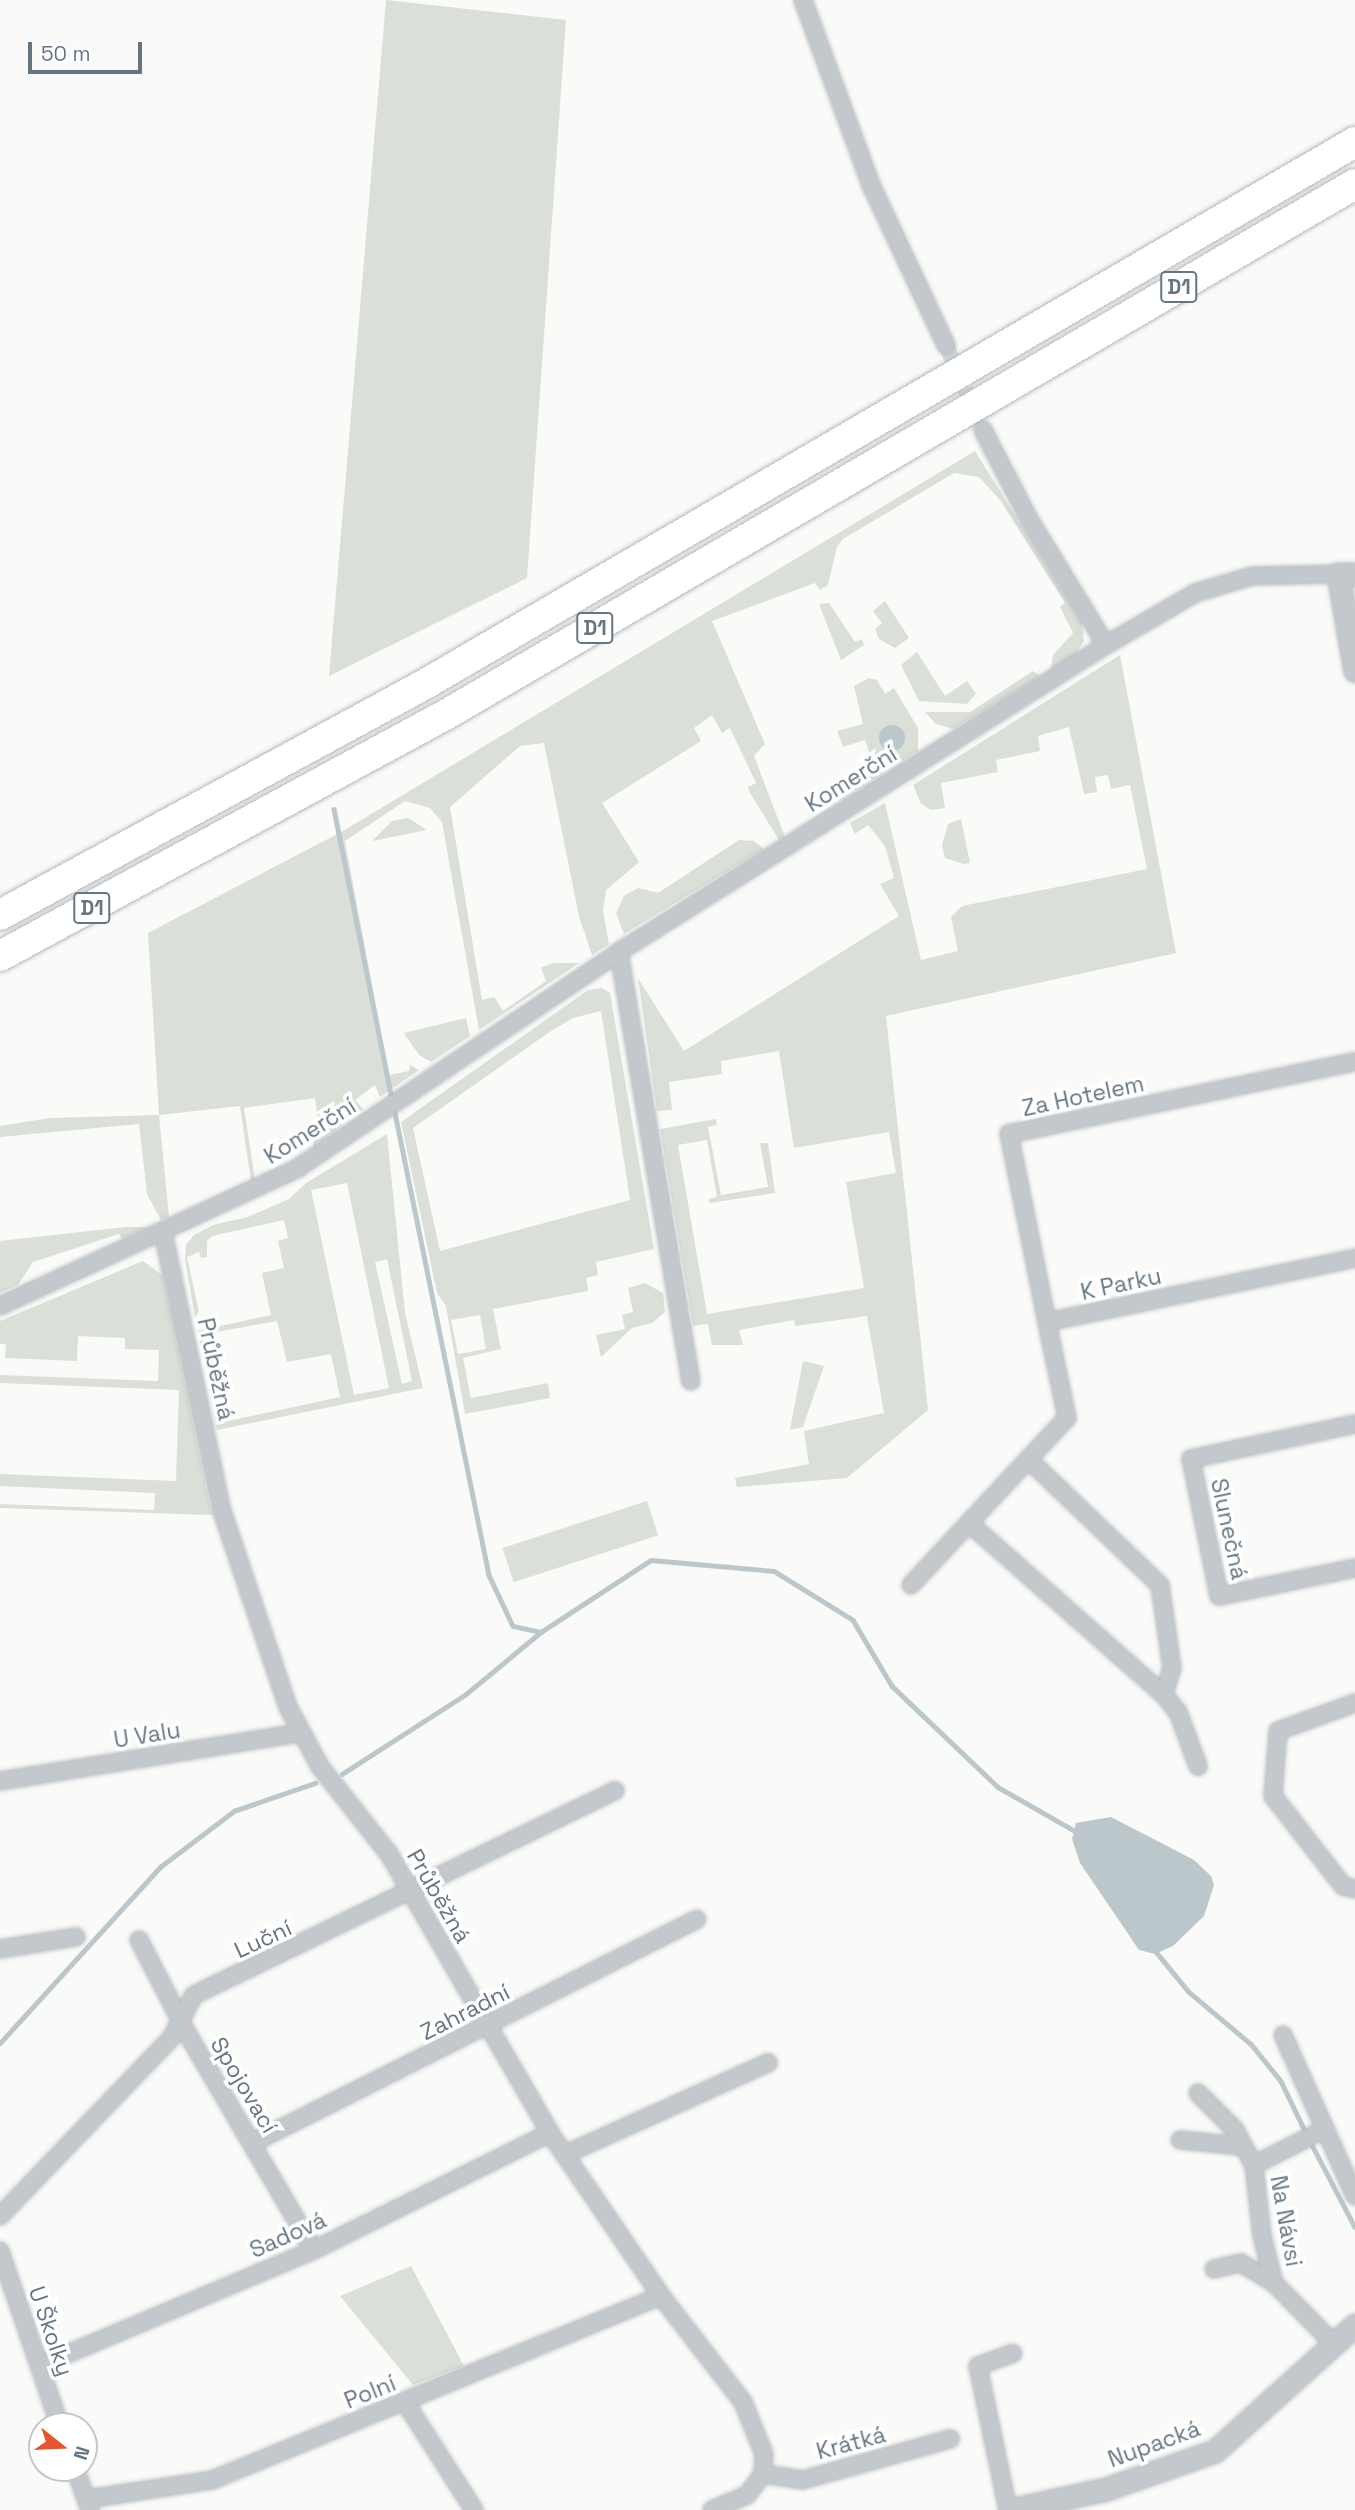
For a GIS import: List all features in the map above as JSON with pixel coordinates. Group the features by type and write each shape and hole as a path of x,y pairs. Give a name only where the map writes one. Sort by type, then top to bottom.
{"highway":[{"path":"1314,166 1355,129"},
{"name":"D1","path":"0,915 428,683 1355,142"},
{"name":"D1","path":"0,956 447,714 1355,184"}],"street":[{"path":"803,0 871,185 946,345"},
{"path":"983,430 1030,521 1106,645"},
{"path":"1347,574 1355,671"},
{"name":"Komerční","path":"0,1306 273,1182 332,1147 619,952 1193,593 1252,576 1347,574"},
{"path":"619,952 691,1381"},
{"name":"Za Hotelem","path":"1047,1322 1009,1134 1355,1062"},
{"name":"Průběžná","path":"163,1232 232,1545 300,1733 410,1888 486,2028 550,2133 661,2296 743,2402 764,2454 763,2474"},
{"name":"K Parku","path":"1047,1322 1355,1258"},
{"path":"911,1585 1066,1418 1047,1322"},
{"name":"Slunečná","path":"1355,1424 1191,1459 1219,1596 1355,1568"},
{"path":"1028,1459 1160,1585 1172,1668 1164,1695"},
{"path":"969,1523 1164,1695 1178,1712 1198,1766"},
{"path":"1355,1703 1278,1731 1273,1796 1343,1886 1355,1889"},
{"name":"U Valu","path":"0,1781 300,1733"},
{"name":"Luční","path":"0,2216 172,2036 194,1995 290,1952 410,1888 615,1791"},
{"name":"Zahradní","path":"252,2143 486,2028 697,1919"},
{"path":"0,1949 76,1937"},
{"name":"Spojovací","path":"139,1940 314,2250"},
{"path":"1283,2035 1321,2131 1355,2196"},
{"path":"566,2154 768,2063"},
{"name":"Na Návsi","path":"1198,2093 1235,2130 1241,2146 1254,2165 1262,2236 1274,2283"},
{"name":"Na Návsi","path":"1254,2165 1321,2131"},
{"name":"Sadová","path":"39,2366 314,2250 550,2133"},
{"path":"1180,2140 1241,2146"},
{"name":"U Školky","path":"0,2251 55,2412"},
{"name":"Na Návsi","path":"1214,2269 1241,2263 1274,2283 1334,2344"},
{"name":"Polní","path":"88,2505 212,2480 661,2296"},
{"name":"Nupacká","path":"1009,2510 1105,2489 1215,2451 1355,2325"},
{"path":"1009,2510 978,2366 1013,2353"},
{"path":"405,2402 474,2510"},
{"name":"Krátká","path":"763,2474 803,2480 950,2440"},
{"path":"712,2510 747,2495 763,2474"},
{"path":"80,2482 88,2505"}],"shaded area":[{"path":"386,0 566,20 527,578 329,676"},
{"path":"975,451 1082,623 1084,641 1075,655 1051,669 1053,655 1073,633 1060,607 1065,603 1000,500 979,477 954,473 843,539 837,547 828,585 820,590 815,583 712,621 765,744 754,756 785,837 779,840 750,793 748,787 756,783 730,728 722,733 712,715 694,728 701,741 602,803 639,862 606,890 603,911 609,944 592,955 579,916 544,743 520,746 450,807 482,1000 494,997 503,1011 546,981 541,968 553,963 579,963 479,1030 442,822 430,808 405,801 345,841 389,1075 409,1071 410,1065 419,1070 380,1097 375,1085 355,1100 363,1109 314,1147 310,1135 320,1134 315,1098 244,1108 255,1179 251,1181 240,1106 159,1115 148,933 343,831"},
{"path":"885,601 909,638 895,648 879,639 875,629 882,623 873,611"},
{"path":"829,603 855,642 862,639 864,645 841,660 819,604"},
{"path":"917,652 945,696 967,681 976,694 967,704 919,701 901,665"},
{"path":"1120,655 1176,953 886,1016 928,1410 847,1478 737,1487 735,1478 809,1464 804,1431 884,1413 867,1316 795,1326 794,1320 739,1330 743,1345 712,1345 708,1324 693,1326 660,1129 716,1119 717,1125 708,1127 721,1195 768,1187 760,1143 768,1143 775,1193 709,1203 709,1199 717,1197 707,1140 678,1145 707,1314 864,1288 846,1182 896,1173 889,1132 794,1148 779,1051 721,1061 722,1074 669,1082 672,1110 657,1111 638,978 684,1051 899,916 880,884 894,878 885,846 868,825 855,834 850,823 885,803 921,960 958,951 951,917 962,906 1147,869 1130,785 1111,789 1108,775 1095,777 1097,792 1084,794 1069,727 1038,736 1040,751 996,760 998,772 941,783 945,808 931,810 921,804 913,785"},
{"path":"1033,671 1040,676 953,729 936,724 925,712 970,712"},
{"path":"869,678 877,680 885,694 894,688 918,728 918,751 839,801 836,786 844,792 876,772 865,740 843,747 837,731 863,724 854,686"},
{"path":"892,725 901,729 905,738 901,747 892,751 883,747 879,738 883,729"},
{"path":"408,818 427,830 372,841 392,821"},
{"path":"961,819 970,863 964,864 945,858 942,845 948,824"},
{"path":"739,840 754,841 764,849 624,934 616,913 624,896 638,888 658,893"},
{"path":"601,988 610,993 654,1249 596,1262 598,1275 586,1278 588,1291 493,1309 501,1349 463,1358 471,1398 548,1383 550,1398 465,1414 446,1306 437,1293 401,1122 588,990","holes":["601,1011 630,1200 440,1251 413,1128 548,1033 573,1018","480,1315 486,1349 458,1354 451,1320"]},
{"path":"466,1018 470,1036 431,1062 419,1055 404,1033"},
{"path":"159,1115 169,1217 161,1220 147,1194 139,1124 0,1137 0,1126 50,1118"},
{"path":"387,1134 405,1313 423,1388 217,1430 207,1380 213,1378 223,1422 340,1397 331,1354 287,1362 277,1321 211,1333 213,1355 204,1363 198,1331 271,1315 262,1273 284,1268 278,1241 288,1238 284,1220 212,1236 207,1241 207,1257 201,1258 199,1252 187,1257 199,1312 195,1317 185,1259 186,1245 194,1235 213,1225 248,1217 289,1199 306,1183","holes":["347,1183 389,1388 354,1395 311,1190","387,1259 412,1381 402,1384 375,1262"]},
{"path":"147,1227 122,1239 119,1234 33,1262 18,1285 0,1293 0,1241"},
{"path":"143,1261 162,1275 212,1515 0,1508 0,1504 154,1510 155,1493 0,1486 0,1474 176,1481 179,1390 0,1383 0,1375 158,1381 159,1350 125,1349 125,1338 78,1336 77,1361 5,1358 6,1344 0,1344 0,1321"},
{"path":"645,1283 663,1293 665,1312 652,1323 632,1328 601,1357 596,1335 625,1329 622,1315 633,1312 628,1288"},
{"path":"803,1361 824,1366 803,1427 790,1430"},
{"path":"647,1501 658,1535 514,1582 502,1548"},
{"path":"1111,1817 1194,1860 1211,1876 1214,1885 1204,1916 1173,1946 1155,1954 1139,1950 1080,1863 1072,1839 1076,1823"},
{"path":"411,2266 464,2366 413,2385 340,2296"}],"waterway":[{"path":"334,809 392,1100"},
{"path":"394,1108 489,1575 513,1626 541,1632 651,1560 774,1571 853,1620 892,1686 998,1787 1077,1832"},
{"path":"342,1774 466,1694 541,1632"},
{"path":"0,2043 160,1867 234,1811 315,1783"},
{"path":"1153,1948 1189,1992 1251,2044 1281,2081 1306,2133"},
{"path":"1310,2141 1355,2227"}],"tunnel":[{"path":"946,345 975,412"}]}
